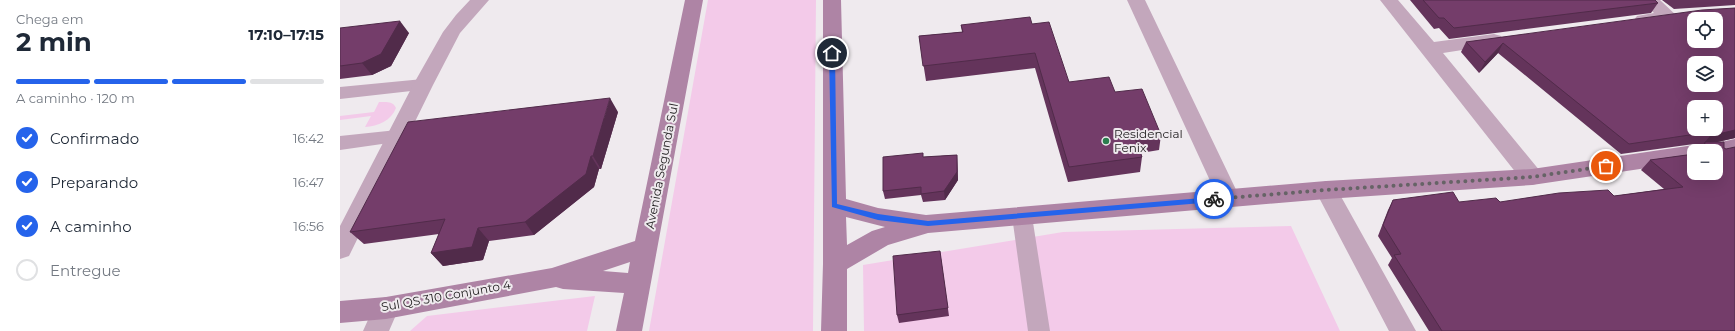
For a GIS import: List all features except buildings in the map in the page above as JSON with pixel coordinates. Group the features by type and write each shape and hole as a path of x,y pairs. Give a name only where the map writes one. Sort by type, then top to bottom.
{"street":[{"path":"340,249 423,85 452,32 480,0"},
{"name":"Avenida Segunda Sul","path":"629,331 694,0"},
{"path":"832,0 835,264 834,331"},
{"path":"1136,0 1229,198"},
{"path":"1389,0 1532,177"},
{"path":"1623,23 1676,16 1649,0"},
{"path":"1429,49 1514,37"},
{"path":"1723,149 1735,147"},
{"path":"835,264 880,238 928,224 1326,190 1532,177 1687,154"},
{"path":"1326,190 1403,331"},
{"path":"834,205 878,217 928,224"},
{"name":"Sul QS 310 Conjunto 4","path":"340,312 386,308 552,278 646,247"},
{"name":"Sul QS 310 Conjunto 4","path":"552,278 639,284"},
{"path":"376,331 386,308"}],"lane":[{"path":"340,93 423,85"},
{"path":"340,143 397,136"},
{"path":"1022,216 1039,331"}],"shaded area":[{"path":"708,0 816,0 813,331 649,331"},
{"path":"379,102 391,103 396,108 394,113 384,122 365,127 371,116 340,120 340,116 374,112"},
{"path":"1291,226 1340,331 864,331 863,265 1063,232"},
{"path":"595,296 587,331 410,331 427,316"}],"way so far":[{"path":"1214,199 1326,190 1532,177 1606,166"}],"place":[{"name":"Residencial Fenix","path":"1106,141"}],"route":[{"path":"832,53 834,205 878,217 928,224 1214,199"}]}
